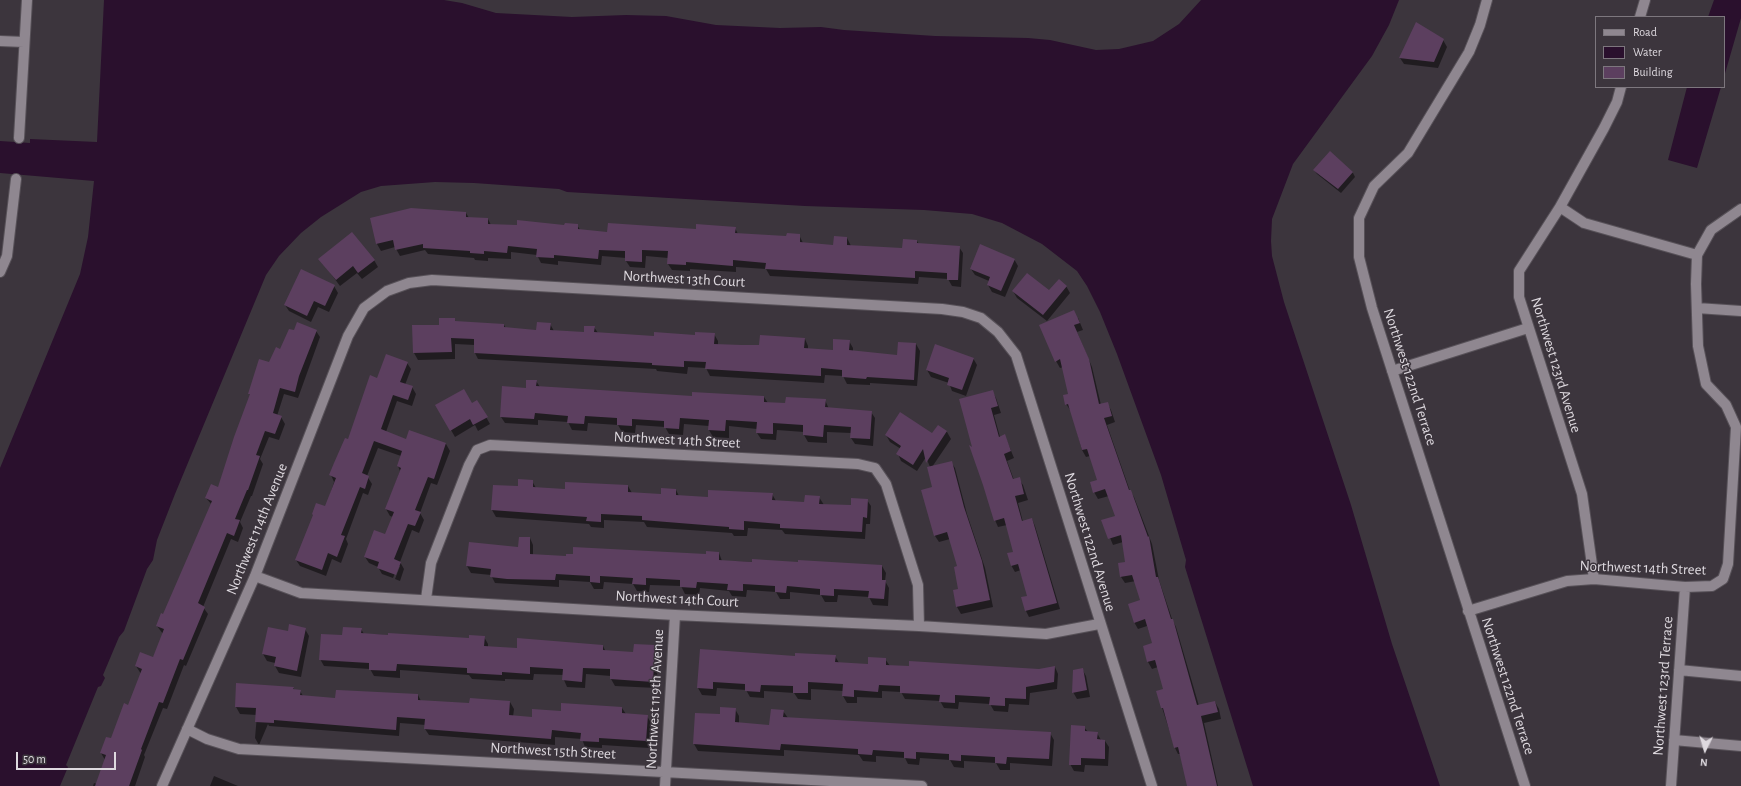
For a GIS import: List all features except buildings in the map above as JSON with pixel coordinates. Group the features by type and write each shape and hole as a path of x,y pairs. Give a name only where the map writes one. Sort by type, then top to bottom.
{"street":[{"path":"19,138 27,0"},
{"name":"Northwest 122nd Terrace","path":"1487,0 1480,25 1469,52 1408,153 1374,186 1359,218 1359,257 1372,308 1525,786"},
{"path":"1640,16 1643,0"},
{"path":"0,41 24,42"},
{"name":"Northwest 123rd Avenue","path":"1594,579 1582,494 1518,297 1519,271 1560,207 1608,121 1617,102 1621,88"},
{"path":"0,272 7,256 16,179"},
{"path":"1560,207 1584,223 1697,255"},
{"path":"1741,210 1711,230 1697,255 1696,284 1697,308 1741,311"},
{"name":"Northwest 13th Court","path":"387,291 409,283 432,280 942,309 963,312 980,318"},
{"name":"Northwest 114th Avenue","path":"162,786 255,576 348,336 364,308 387,291"},
{"name":"Northwest 14th Street","path":"1468,611 1567,581 1594,579 1685,587 1712,586 1723,579 1728,564 1736,427 1726,405 1706,384 1698,346 1697,308"},
{"name":"Northwest 122nd Avenue","path":"980,318 998,332 1016,355 1149,786"},
{"path":"1392,371 1528,328"},
{"name":"Northwest 14th Street","path":"426,599 430,563 469,465 477,450 490,445 858,464 875,468 886,484 918,585 919,626"},
{"name":"Northwest 14th Court","path":"255,576 301,593 426,599 675,615 919,626 1046,634 1099,624"},
{"name":"Northwest 123rd Terrace","path":"1671,786 1685,587"},
{"name":"Northwest 119th Avenue","path":"665,786 675,615"},
{"path":"1679,670 1741,676"},
{"name":"Northwest 15th Street","path":"187,729 207,739 239,749 922,786"},
{"path":"1674,740 1741,746"}],"water":[{"path":"104,0 444,0 462,3 496,13 572,17 626,15 666,16 716,25 780,28 821,27 935,36 1028,38 1050,40 1096,50 1119,49 1153,41 1179,24 1201,0 1399,0 1389,25 1372,56 1293,164 1272,219 1271,241 1272,256 1284,302 1351,505 1392,644 1440,786 1253,786 1185,567 1186,560 1161,475 1117,354 1100,312 1087,286 1077,271 1042,244 1002,223 972,214 924,210 805,206 567,192 559,189 435,182 381,186 361,192 321,217 301,233 279,256 266,275 175,494 157,540 153,560 147,569 124,631 119,637 103,675 105,678 101,686 98,687 66,765 68,767 60,786 0,786 0,468 80,274 88,237 94,181 0,173 0,141 30,143 30,139 97,142"},
{"path":"1714,0 1741,0 1741,18 1725,74 1725,16 1708,16"},
{"path":"1687,88 1721,88 1697,168 1668,160"}]}
